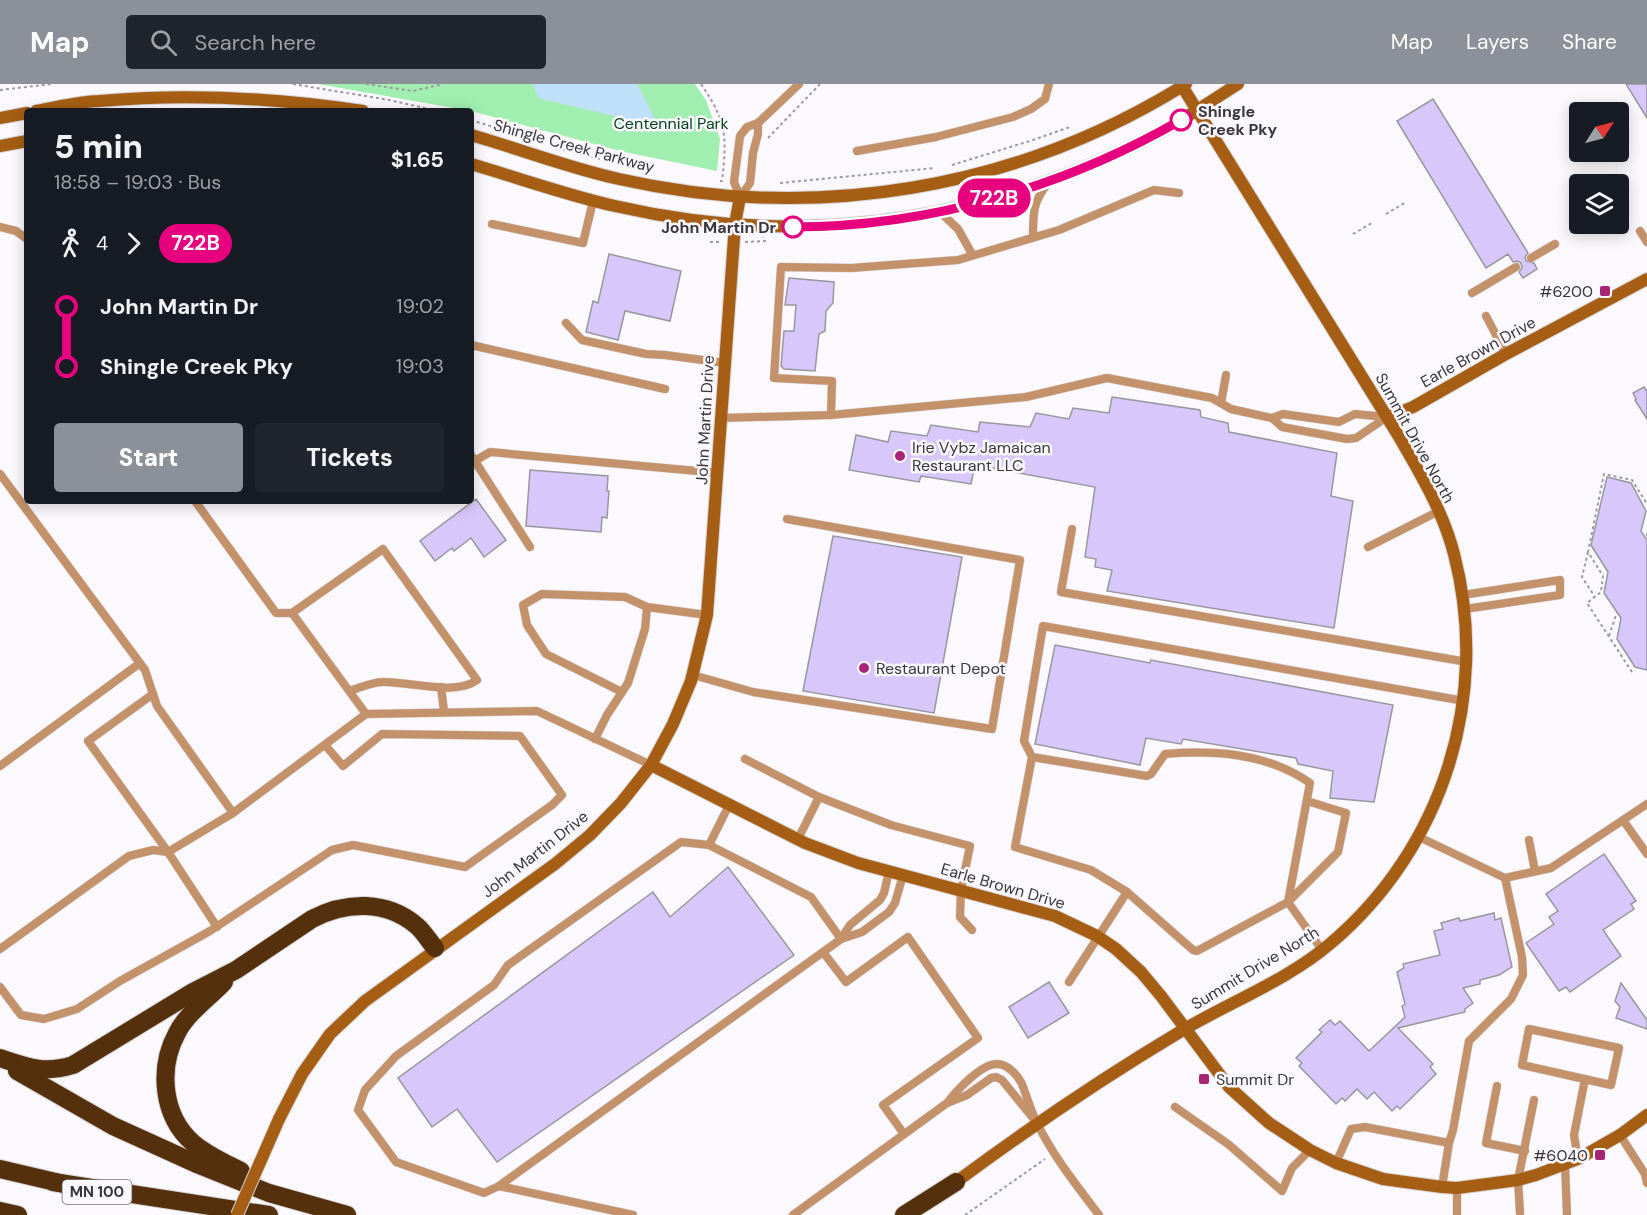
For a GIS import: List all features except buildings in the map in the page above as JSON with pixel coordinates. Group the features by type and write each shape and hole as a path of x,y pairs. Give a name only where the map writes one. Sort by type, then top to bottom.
{"highway":[{"path":"0,1060 38,1070 62,1069 73,1065 193,992 236,970 325,912 356,906 380,908 408,919 419,928 435,948"},
{"path":"236,970 189,1016 177,1032 167,1060 165,1075 169,1103 179,1126 195,1145 303,1203"},
{"path":"0,1060 113,1126 269,1193 347,1215"},
{"name":"MN 100","path":"0,1169 194,1215"},
{"path":"53,1182 268,1215"},
{"path":"904,1215 956,1182"},
{"path":"925,1215 956,1182"},
{"path":"0,1211 18,1215"}],"street":[{"path":"474,165 593,201 680,218 759,227 818,227 882,221 994,198 1052,180 1133,146 1198,110 1238,84"},
{"name":"Summit Drive North","path":"956,1182 1084,1091 1185,1029 1262,988 1322,950 1360,916 1388,886 1419,837 1444,783 1458,735 1467,662 1465,609 1453,552 1439,512 1387,417 1183,85"},
{"name":"Shingle Creek Parkway","path":"474,136 618,179 677,190 740,197 805,199 865,195 927,186 988,172 1045,154 1129,117 1183,85"},
{"path":"55,108 98,101 225,98 341,108"},
{"path":"0,118 24,114"},
{"path":"0,146 24,142"},
{"name":"John Martin Drive","path":"237,1215 279,1119 302,1074 330,1034 364,1001 555,864 590,835 621,803 651,765 673,724 693,675 707,615 719,473 735,224 740,197"},
{"name":"Earle Brown Drive","path":"1387,417 1413,407 1506,354 1647,279"},
{"name":"Earle Brown Drive","path":"651,765 798,839 858,863 1055,916 1097,936 1116,949 1141,972 1229,1087 1269,1123 1310,1150 1336,1163 1383,1179 1442,1187 1457,1188 1518,1180 1578,1159 1620,1135 1647,1115"}],"lane":[{"path":"740,197 734,182 741,136 747,127 758,123 799,84"},
{"path":"857,151 936,137 1013,117 1031,109 1045,99 1049,84"},
{"path":"740,197 750,183 758,123"},
{"path":"1033,237 1034,207 1038,194 1052,180"},
{"path":"831,415 832,381 774,378 781,267 851,268 958,260 1059,230 1154,190 1179,193"},
{"path":"492,224 584,243 593,201"},
{"path":"939,211 958,229 972,254"},
{"path":"0,227 16,231 24,236"},
{"path":"1640,231 1647,242"},
{"path":"1531,258 1555,244"},
{"path":"1472,293 1516,267"},
{"path":"1486,316 1506,354"},
{"path":"566,323 582,340 646,354 725,363"},
{"path":"474,346 665,389"},
{"path":"1221,403 1226,375"},
{"path":"721,418 831,415 1026,397 1107,378 1212,398 1231,409 1272,418 1282,427 1347,439 1356,438 1387,417"},
{"path":"1272,418 1282,414 1339,422 1354,414 1387,417"},
{"path":"474,458 490,452 719,473"},
{"path":"474,460 530,547"},
{"path":"0,474 145,670 157,706 233,813"},
{"path":"197,504 276,613 292,613 383,549 477,680 470,686 441,687 382,681 349,691"},
{"path":"1368,547 1439,512"},
{"path":"693,675 753,692 992,729 1020,560 787,519"},
{"path":"1072,529 1061,592 1467,662"},
{"path":"1463,595 1560,580 1560,595 1465,609"},
{"path":"622,692 546,654 527,625 523,605 542,594 625,597 647,607 707,615"},
{"path":"595,739 607,715 628,683 645,629 647,607"},
{"path":"292,613 366,714"},
{"path":"1307,801 1345,812 1339,850 1288,902 1197,951 1127,892 1091,870 1016,848 1032,757 1024,741 1043,626 1464,701"},
{"path":"0,766 140,663"},
{"path":"441,687 444,711"},
{"path":"153,693 88,741 168,852 217,927"},
{"path":"0,949 129,856 153,850 168,852 233,813 366,714 537,711 651,765"},
{"path":"0,987 21,1015 44,1019 77,1009 120,981 217,927 332,850 353,846 465,867 552,805 562,795 520,736 382,734 343,766 325,745"},
{"path":"1032,757 1147,776 1151,774 1165,754 1200,752 1236,754 1286,768 1309,782 1288,902 1322,950"},
{"path":"745,759 819,797 891,825 970,846 961,890 960,917 972,930"},
{"path":"798,839 819,797"},
{"path":"1419,837 1505,878 1551,868 1647,804"},
{"path":"709,845 729,805"},
{"path":"1623,820 1647,854"},
{"path":"1529,840 1535,871"},
{"path":"841,939 811,897 709,845 681,842 508,965 494,985 396,1056 365,1090 358,1110 396,1162 484,1194 499,1186 841,939 862,932 889,912 895,903 903,874"},
{"path":"841,939 850,925 880,900 889,871"},
{"path":"1442,1187 1469,1041 1511,999 1523,975 1522,957 1505,878"},
{"path":"1069,982 1127,892"},
{"path":"824,952 846,982 908,938 978,1038 884,1105 904,1134"},
{"path":"1529,1029 1619,1048 1611,1085 1585,1079 1522,1065 1529,1029"},
{"path":"947,1103 960,1086 989,1066 997,1063 1004,1065 1020,1081 1037,1123 1054,1153 1099,1215"},
{"path":"793,1215 947,1103 967,1095 992,1078 1002,1080 1037,1123"},
{"path":"1578,1159 1574,1135 1585,1079"},
{"path":"1497,1086 1486,1143 1525,1152"},
{"path":"1520,1213 1518,1180 1534,1100"},
{"path":"1175,1107 1228,1144 1282,1191 1292,1168 1310,1150"},
{"path":"1336,1163 1351,1128 1365,1127 1449,1143"},
{"path":"1620,1135 1645,1174 1647,1183"},
{"path":"1565,1165 1567,1215"},
{"path":"499,1186 633,1215"},
{"path":"1456,1215 1457,1188"}],"path":[{"path":"0,90 52,84"},
{"path":"293,84 425,108"},
{"path":"366,84 413,91 443,84"},
{"path":"701,84 723,123 725,142 722,181 713,180"},
{"path":"768,138 820,84"},
{"path":"474,121 527,137"},
{"path":"777,184 943,168 1033,141 1078,124"},
{"path":"557,148 620,165"},
{"path":"1386,214 1406,202"},
{"path":"1353,234 1372,223"},
{"path":"1595,597 1582,577 1604,474 1632,480 1647,504"},
{"path":"1647,533 1647,538"},
{"path":"1588,552 1603,576 1601,592 1587,603 1632,672"},
{"path":"1609,636 1617,612"},
{"path":"965,1215 1054,1153"}],"green space":[{"name":"Centennial Park","path":"318,84 695,84 706,100 720,139 717,171 620,151 474,112 474,108 454,108"}],"water":[{"path":"533,84 637,84 655,119 635,121 538,98"}],"bus line":[{"name":"722B","path":"793,227 882,221 939,211 1020,191 1074,172 1133,146 1181,120"}],"place":[{"name":"Shingle Creek Pky","path":"1181,120"},
{"name":"John Martin Dr","path":"793,227"},
{"name":"#6200","path":"1605,291"},
{"name":"Irie Vybz Jamaican Restaurant LLC","path":"900,456"},
{"name":"Restaurant Depot","path":"864,668"},
{"name":"Summit Dr","path":"1204,1079"},
{"name":"#6040","path":"1600,1155"}]}
